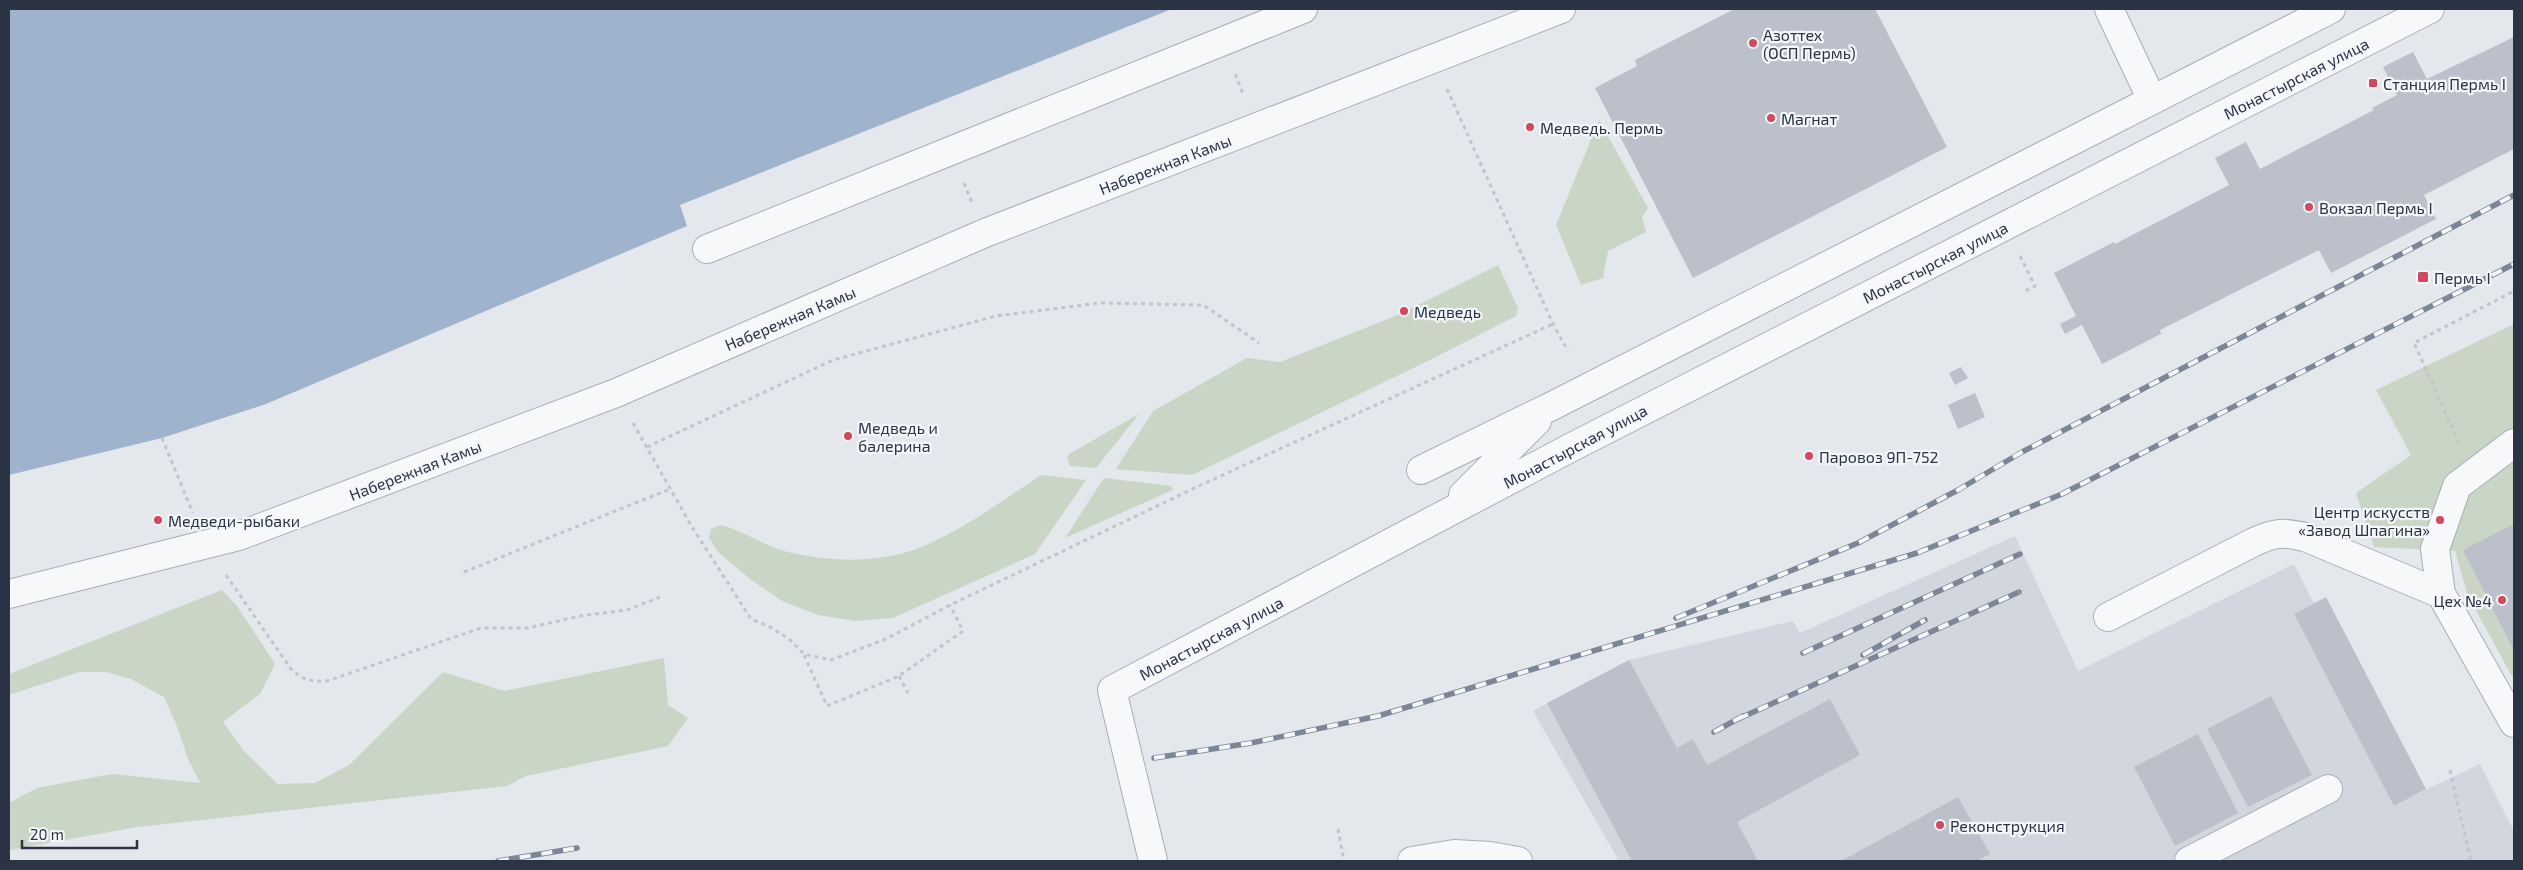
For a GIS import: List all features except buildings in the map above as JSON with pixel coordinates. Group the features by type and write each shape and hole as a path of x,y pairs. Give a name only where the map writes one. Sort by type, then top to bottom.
{"street":[{"path":"706,249 1303,9"},
{"name":"Набережная Камы","path":"9,594 239,536 616,393 985,233 1257,129 1433,57 1561,9"},
{"path":"2109,9 2152,100"},
{"name":"Монастырская улица","path":"1422,470 1552,406 2331,9"},
{"name":"Монастырская улица","path":"1153,861 1112,690 1572,446 2430,9"},
{"name":"Монастырская улица","path":"1442,516 1552,406"},
{"path":"2514,443 2457,486 2434,549 2441,594 2514,723"},
{"path":"2108,617 2254,542 2272,534 2284,532 2305,537 2441,594"},
{"path":"2189,861 2328,790"},
{"path":"1412,861 1454,854 1490,856 1518,861"}],"path":[{"path":"1433,57 1553,324 1568,352"},
{"path":"2019,254 2035,286 2025,291"},
{"path":"2473,474 2414,343 2514,291"},
{"path":"647,447 833,360 996,316 1100,303 1203,305 1259,342"},
{"path":"804,654 831,660 886,639 950,604 1203,484 1553,324"},
{"path":"616,393 670,489 751,619 770,627 789,639 804,654 827,706 899,676 963,631 950,604"},
{"path":"162,438 206,545 291,669 301,678 314,682 327,681 481,628 528,628 580,616 627,610 660,598"},
{"path":"464,572 670,489"},
{"path":"899,676 908,693"},
{"path":"2450,770 2471,861"},
{"path":"1338,829 1344,861"}],"shaded area":[{"path":"2015,536 2078,671 2294,564 2314,604 2294,614 2394,805 2480,764 2514,831 2514,861 1619,861 1533,711 1629,660 1793,621 1800,633"}],"green space":[{"path":"1599,120 1648,208 1642,217 1646,232 1608,251 1603,278 1581,285 1556,225"},
{"path":"1498,265 1518,308 1516,316 1430,360 1192,475 1116,469 1153,411 1247,358 1280,362 1400,314"},
{"name":"Центр искусств «Завод Шпагина»","path":"2514,324 2514,680 2468,596 2455,551 2374,547 2356,493 2411,455 2376,390"},
{"path":"1139,414 1096,468 1070,466 1067,458 1069,454"},
{"path":"1041,475 1086,480 1035,554 893,618 855,621 818,615 782,601 750,579 718,552 709,538 711,529 720,525 737,530 784,551 800,555 852,560 887,557 919,548 951,533"},
{"path":"1104,478 1171,486 1173,490 1065,538"},
{"path":"222,590 237,606 275,664 260,694 223,722 244,751 278,784 315,783 349,765 443,672 504,691 664,658 668,705 688,718 668,746 526,776 507,786 138,827 9,850 9,803 37,788 112,774 200,783 188,759 177,726 164,697 131,679 106,672 79,672 9,695 9,674"}],"water":[{"path":"9,9 1172,9 680,205 687,226 266,404 162,438 9,475"}],"railway":[{"path":"1676,618 1858,543 1958,490 2022,452 2514,195"},
{"path":"1154,758 1251,743 1378,716 1917,553 2062,494 2514,264"},
{"path":"1803,653 2020,554"},
{"path":"1738,719 2019,592"},
{"path":"1863,655 1925,620"},
{"path":"1714,732 1743,716"},
{"path":"498,861 577,848"}],"place":[{"name":"Азоттех (ОСП Пермь)","path":"1753,43"},
{"name":"Станция Пермь I","path":"2373,83"},
{"name":"Магнат","path":"1771,118"},
{"name":"Медведь. Пермь","path":"1530,127"},
{"name":"Вокзал Пермь I","path":"2309,207"},
{"name":"Пермь I","path":"2423,277"},
{"name":"Медведь","path":"1404,311"},
{"name":"Медведь и балерина","path":"848,436"},
{"name":"Паровоз 9П-752","path":"1809,456"},
{"name":"Медведи-рыбаки","path":"158,520"},
{"name":"Центр искусств «Завод Шпагина»","path":"2440,520"},
{"name":"Цех №4","path":"2502,600"},
{"name":"Реконструкция","path":"1940,825"}]}
